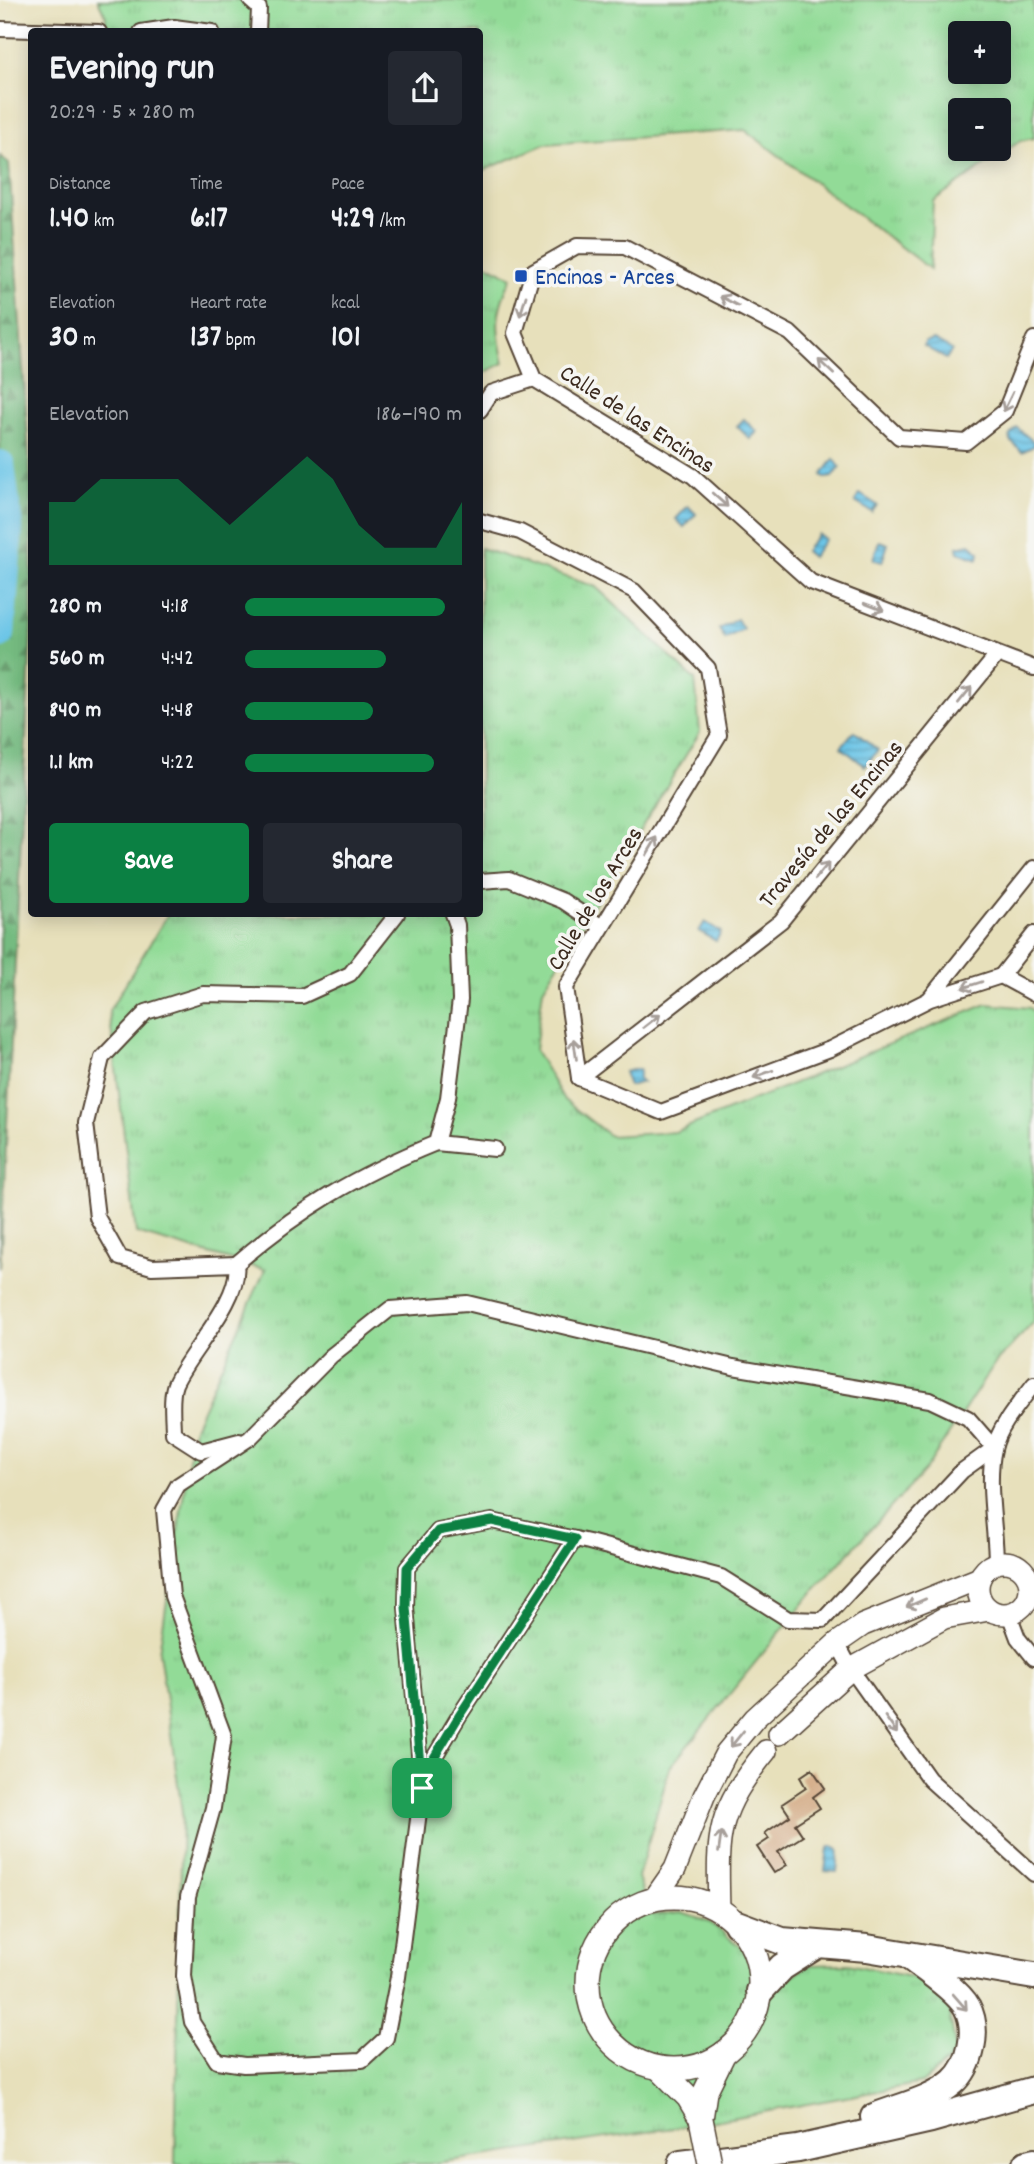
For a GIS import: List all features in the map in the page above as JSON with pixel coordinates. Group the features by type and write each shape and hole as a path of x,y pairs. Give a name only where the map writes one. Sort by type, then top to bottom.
{"highway":[{"path":"728,1917 782,1941 815,1946 867,1948 1034,1976"},
{"path":"760,1991 782,1967 815,1946"},
{"path":"874,2117 931,2096 953,2082 967,2062 973,2035 967,2007 910,1956"},
{"path":"696,2163 968,2096 1034,2075"},
{"path":"696,2163 798,2148 931,2119 1034,2090"},
{"path":"1026,2164 1034,2162"}],"main road":[{"path":"659,2068 691,2067 724,2053 742,2036 754,2015 760,1991 755,1955 728,1917 699,1900 677,1897 654,1899 629,1909 608,1927 594,1951 588,1978 590,2005 602,2030 621,2050 659,2068 688,2097 701,2119"},
{"path":"696,2163 705,2092 724,2053"}],"street":[{"path":"250,0 259,8 258,28"},
{"path":"0,29 28,30"},
{"name":"Calle de las Encinas","path":"1034,339 1005,411 966,442 899,436 790,333 625,247 577,246 533,271 515,332 534,379 693,476 811,582 1034,668"},
{"path":"483,405 491,393 534,379"},
{"name":"Calle de los Arces","path":"483,522 520,532 634,591 708,668 719,735 566,987 579,1078"},
{"name":"Travesía de las Encinas","path":"579,1078 781,921 997,655"},
{"path":"930,999 1034,868"},
{"path":"483,880 509,879 563,901 602,927"},
{"path":"395,917 350,974 302,996 203,994 146,1012 102,1058 86,1123 97,1217 120,1258 152,1267 236,1264 313,1202 378,1167 436,1143 495,1149"},
{"path":"436,1143 448,1098 460,1000 453,917"},
{"path":"579,1078 660,1112 830,1049 930,999 1001,976 1034,934"},
{"path":"1001,976 1034,994"},
{"path":"236,1264 238,1274 212,1328 174,1385 173,1433 201,1451 250,1438"},
{"path":"467,1303 733,1367 930,1400 968,1418 994,1448 962,1471 822,1620 788,1619 721,1577 575,1539 492,1521 438,1531 407,1568 406,1607 422,1788 400,1964 386,2038 362,2060 244,2065 217,2061 192,2022 184,1976 188,1897 213,1808 224,1736 172,1596 164,1510 178,1485 250,1438 331,1356 390,1309 467,1303"},
{"path":"996,1563 993,1513 994,1448 1012,1413 1034,1384"},
{"path":"422,1788 432,1761 459,1716 575,1539"},
{"path":"654,1899 675,1869 704,1796 726,1753 755,1718 837,1643 863,1625 980,1578 996,1563 1026,1566 1031,1598 1018,1611 944,1618 851,1669 772,1742 736,1788 724,1816 718,1848 728,1917"},
{"path":"980,1578 978,1594 999,1612 1034,1658"},
{"path":"837,1643 851,1669 929,1779 1034,1874"}],"green space":[{"path":"98,0 1034,0 1034,138 1020,141 1011,147 1011,98 948,98 948,161 991,161 933,201 930,269 745,130 545,144 483,171 483,28 104,28 106,17"},
{"path":"0,156 9,163 28,441 28,696 0,1268"},
{"path":"483,262 512,277 502,300 498,319 504,363 483,374"},
{"path":"483,549 596,587 695,680 700,732 543,989 535,1050 564,1100 610,1136 675,1132 987,1004 1030,1008 1034,1012 1034,1322 995,1363 926,1469 812,1593 670,1767 638,1877 650,1915 682,1912 708,1921 784,1981 809,1965 848,1964 925,1980 949,2006 956,2054 922,2083 687,2126 430,2164 175,2164 182,1812 159,1652 194,1427 265,1270 136,1233 109,1011 166,917 483,917"}],"water":[{"path":"934,340 952,350 946,359 924,346 925,342"},
{"path":"744,419 757,432 750,439 737,426"},
{"path":"1017,428 1034,442 1034,446 1022,452 1011,441 1010,435"},
{"path":"834,459 840,467 832,477 826,478 822,475"},
{"path":"860,494 877,505 872,512 855,502"},
{"path":"688,506 696,514 684,527 676,519"},
{"path":"818,534 825,539 812,557 805,551"},
{"path":"879,541 888,544 882,562 873,559"},
{"path":"970,544 979,552 978,559 958,552 957,547"},
{"path":"737,619 743,629 725,639 719,629"},
{"path":"854,731 878,750 865,766 841,747"},
{"path":"705,922 721,932 716,941 699,931"},
{"path":"640,1070 638,1079 642,1082 629,1086 624,1072"},
{"path":"832,1846 839,1849 837,1872 825,1871 828,1848"}],"building":[{"path":"812,1769 825,1788 813,1797 820,1808 795,1824 803,1836 778,1852 787,1865 774,1873 757,1847 769,1839 765,1833 790,1816 782,1804 806,1788 800,1777"}],"waterway":[{"path":"0,465 8,527 0,633"}],"place":[{"name":"Encinas - Arces","path":"521,276"}],"route":[{"path":"492,1521 575,1539 459,1716 432,1761 422,1788 419,1726 410,1667 406,1607 407,1568 438,1531 492,1521"}]}
